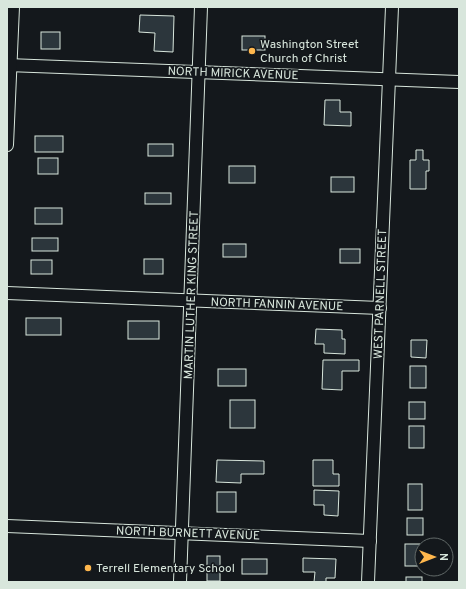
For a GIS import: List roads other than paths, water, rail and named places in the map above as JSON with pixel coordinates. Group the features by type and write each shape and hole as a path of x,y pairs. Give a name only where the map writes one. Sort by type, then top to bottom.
{"street":[{"path":"7,145 8,65 13,7"},
{"name":"MARTIN LUTHER KING STREET","path":"180,582 201,7"},
{"name":"WEST PARNELL STREET","path":"368,582 392,7"},
{"name":"NORTH MIRICK AVENUE","path":"8,65 459,82"},
{"name":"NORTH FANNIN AVENUE","path":"7,293 380,308"},
{"name":"NORTH BURNETT AVENUE","path":"7,526 370,540"}],"place":[{"name":"Washington Street Church of Christ","path":"252,51"},
{"name":"Terrell Elementary School","path":"88,568"}]}
